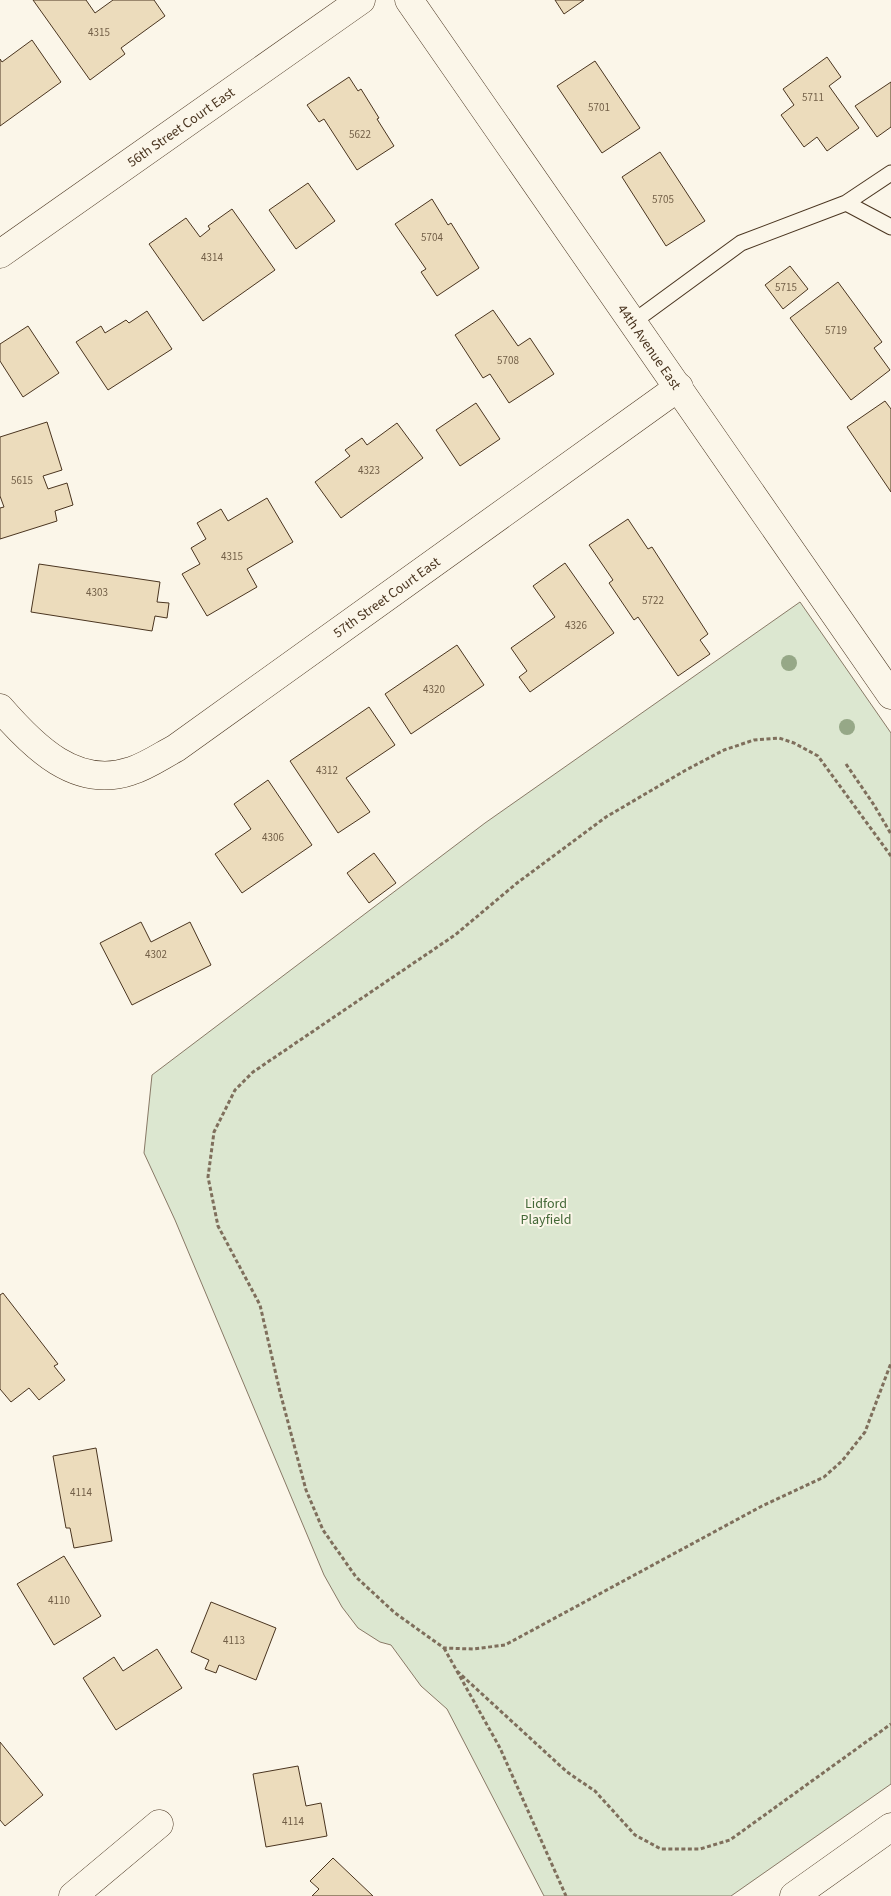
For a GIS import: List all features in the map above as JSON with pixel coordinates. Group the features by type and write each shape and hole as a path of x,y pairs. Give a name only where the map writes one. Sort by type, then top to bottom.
{"street":[{"name":"56th Street Court East","path":"0,254 361,0"},
{"name":"44th Avenue East","path":"409,0 891,694"},
{"name":"57th Street Court East","path":"0,708 27,739 57,761 83,774 109,776 130,771 176,748 679,387"},
{"path":"73,1896 159,1824"},
{"path":"794,1896 891,1827"}],"lane":[{"path":"633,322 741,244 846,203 891,173"},
{"path":"846,203 891,227"}],"path":[{"path":"566,1896 500,1748 444,1648 394,1613 356,1578 323,1530 306,1490 280,1392 260,1305 218,1226 208,1176 214,1132 235,1090 253,1072 455,935 517,883 606,817 724,750 754,740 778,738 794,743 818,756 891,856"},
{"path":"846,764 874,804 891,834"},
{"path":"444,1648 473,1649 505,1645 762,1506 824,1477 842,1461 865,1432 891,1363"},
{"path":"457,1671 567,1772 595,1791 635,1835 661,1849 700,1849 730,1840 891,1724"}],"green space":[{"name":"Lidford Playfield","path":"800,602 891,733 891,1784 731,1896 544,1896 447,1709 421,1686 391,1645 380,1642 358,1628 342,1607 324,1575 175,1220 144,1153 152,1075 485,823"}],"building":[{"path":"33,0 86,0 95,13 113,0 154,0 165,16 121,48 125,54 90,80"},
{"path":"555,0 584,0 564,14"},
{"path":"32,40 61,82 0,126 0,59 2,62"},
{"path":"827,57 841,77 829,86 859,128 827,151 817,137 804,147 781,115 794,105 783,89"},
{"path":"595,61 640,128 602,153 557,86"},
{"path":"349,77 358,91 361,89 394,146 357,170 324,119 319,122 307,105"},
{"path":"891,82 891,127 877,137 855,106"},
{"path":"660,152 705,221 666,246 622,177"},
{"path":"308,183 335,221 296,249 269,210"},
{"path":"432,199 448,225 451,223 479,268 437,296 421,272 426,269 395,224"},
{"path":"232,209 275,270 203,321 149,244 186,218 200,237 210,229 208,226"},
{"path":"790,266 808,289 783,309 765,285"},
{"path":"838,282 882,342 874,348 890,370 851,400 790,318"},
{"path":"493,310 518,346 530,338 554,374 509,403 490,374 483,378 455,335"},
{"path":"147,311 172,349 108,390 76,342 101,326 105,333 126,320 129,323"},
{"path":"28,326 59,373 23,397 0,361 0,344"},
{"path":"885,401 891,409 891,492 847,427"},
{"path":"476,403 500,439 460,466 436,430"},
{"path":"47,422 62,470 43,476 48,489 67,483 73,505 55,511 57,521 0,539 0,508 4,507 0,496 0,437"},
{"path":"397,423 423,458 341,518 315,482 350,456 345,450 362,438 367,445"},
{"path":"267,498 293,542 247,569 257,587 207,616 182,574 200,564 191,548 206,539 197,523 221,509 228,521"},
{"path":"628,519 648,549 652,547 708,634 700,640 710,654 678,676 638,617 634,620 609,583 613,580 589,545"},
{"path":"565,563 614,633 530,692 519,677 527,671 511,648 555,617 533,586"},
{"path":"39,564 160,582 157,602 169,603 167,618 155,616 152,631 31,612"},
{"path":"457,645 484,685 411,734 385,694"},
{"path":"369,707 395,745 346,778 370,812 338,833 290,761"},
{"path":"268,780 312,845 242,893 215,854 251,829 234,804"},
{"path":"374,853 396,883 369,903 347,873"},
{"path":"141,922 151,942 190,922 211,965 132,1005 100,943"},
{"path":"3,1293 58,1364 54,1366 65,1380 39,1400 29,1388 11,1402 0,1389 0,1295"},
{"path":"96,1448 112,1541 74,1548 70,1528 66,1528 53,1456"},
{"path":"64,1556 101,1616 54,1645 17,1584"},
{"path":"211,1602 276,1628 256,1680 219,1665 216,1673 205,1669 209,1660 191,1652"},
{"path":"157,1649 182,1688 116,1730 83,1678 114,1657 123,1671"},
{"path":"0,1742 43,1795 5,1826 0,1820"},
{"path":"298,1766 306,1806 321,1803 327,1836 266,1847 253,1774"},
{"path":"333,1858 373,1896 312,1896 319,1889 310,1881"}]}
